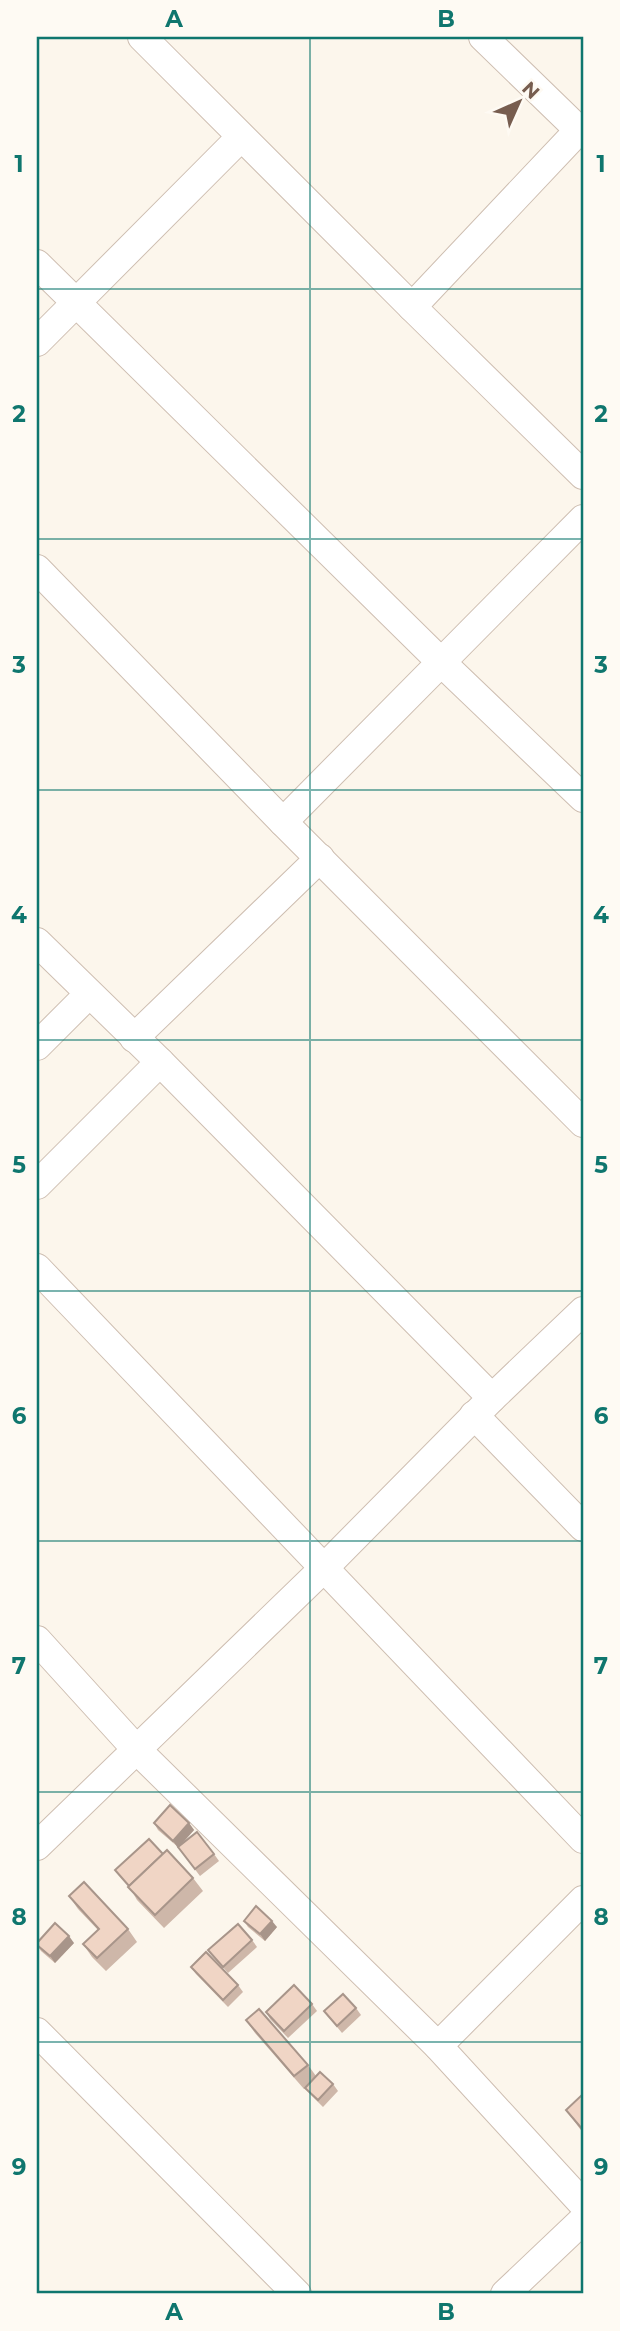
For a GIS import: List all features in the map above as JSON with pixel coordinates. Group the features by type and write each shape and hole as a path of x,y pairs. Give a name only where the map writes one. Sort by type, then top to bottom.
{"street":[{"path":"412,307 581,132 483,37"},
{"path":"148,39 241,137 583,475"},
{"path":"37,342 241,137"},
{"path":"37,264 583,798"},
{"path":"283,822 583,519"},
{"path":"37,569 283,822 583,1123"},
{"path":"134,1038 320,858"},
{"path":"37,942 160,1062 483,1407 583,1527"},
{"path":"37,1046 89,995"},
{"path":"37,1185 160,1062"},
{"path":"41,1280 583,1839"},
{"path":"37,1846 323,1569 483,1407 583,1311"},
{"path":"37,1640 136,1749 438,2046 583,2204"},
{"path":"438,2046 583,1900"},
{"path":"37,2032 297,2294"},
{"path":"505,2294 583,2220"}],"building":[{"path":"170,1805 189,1823 173,1841 154,1823"},
{"path":"197,1832 214,1854 195,1869 178,1847"},
{"path":"149,1839 163,1854 129,1886 115,1870"},
{"path":"167,1850 193,1878 155,1915 128,1887"},
{"path":"84,1882 128,1929 97,1958 83,1944 99,1929 69,1896"},
{"path":"256,1906 272,1921 260,1934 244,1921"},
{"path":"55,1923 69,1936 50,1956 37,1943"},
{"path":"238,1924 252,1940 223,1967 208,1950"},
{"path":"206,1952 238,1985 223,2000 191,1967"},
{"path":"294,1985 312,2004 284,2031 266,2012"},
{"path":"343,1994 356,2008 337,2026 324,2011"},
{"path":"259,2009 308,2065 294,2076 246,2020"},
{"path":"320,2072 333,2084 318,2100 305,2088"},
{"path":"583,2094 583,2130 566,2110"}]}
